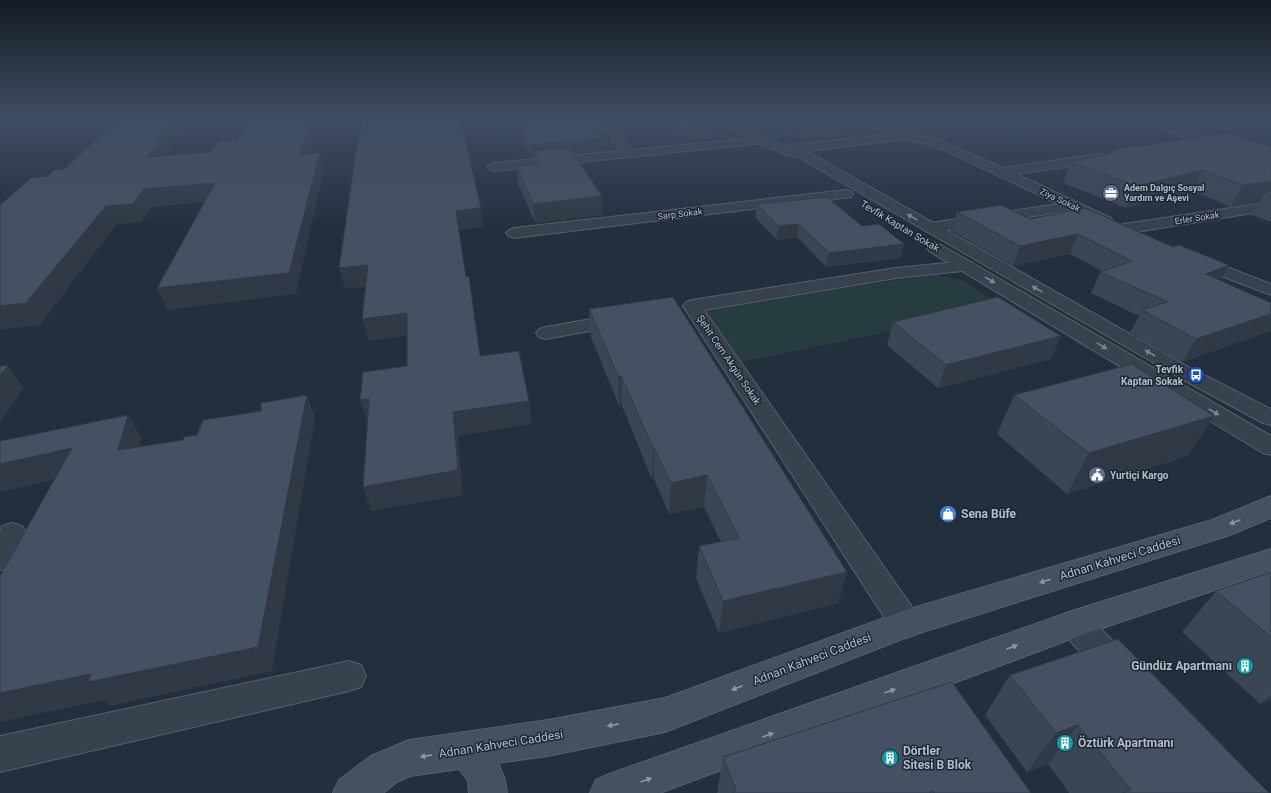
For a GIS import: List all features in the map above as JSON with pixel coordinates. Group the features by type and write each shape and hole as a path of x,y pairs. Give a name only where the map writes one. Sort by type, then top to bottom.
{"main road":[{"name":"Adnan Kahveci Caddesi","path":"352,793 384,769 409,758 548,738 665,715 906,624 1220,528 1271,506"},
{"path":"609,793 1075,624 1271,560"},
{"path":"465,749 480,766 488,786 488,793"}],"street":[{"path":"493,167 629,154"},
{"name":"Tevfik Kaptan Sokak","path":"782,154 782,156 1271,447"},
{"name":"Tevfik Kaptan Sokak","path":"800,154 1194,378 1271,418"},
{"name":"Ziya Sokak","path":"961,154 1146,239"},
{"path":"1243,154 1271,163"},
{"path":"1001,172 1109,157"},
{"name":"Sarp Sokak","path":"514,233 846,194"},
{"path":"930,228 1072,206"},
{"name":"Erler Sokak","path":"1124,229 1271,206"},
{"path":"1182,254 1271,290"},
{"name":"Şehit Cem Akgün Sokak","path":"906,624 684,308 896,274 966,266"},
{"path":"546,333 638,316"},
{"path":"0,558 12,534"},
{"path":"1075,624 1140,692"},
{"path":"0,754 349,676"}],"green space":[{"path":"934,275 962,280 1004,308 741,362 701,308"}],"building":[{"path":"81,154 149,154 146,157 185,154 320,154 289,273 157,288 215,183 144,189 133,204 106,206 26,303 0,306 0,205 31,178 48,176 55,170 65,169"},
{"path":"356,154 469,154 481,208 456,211 466,277 469,276 480,356 519,351 529,401 453,412 458,470 363,487 369,399 360,400 363,372 407,366 407,313 362,319 368,265 339,268"},
{"path":"535,154 573,154 602,196 533,204 517,166 539,164"},
{"path":"1108,154 1271,154 1271,181 1243,185 1203,170 1136,186 1071,162"},
{"path":"1271,191 1271,195 1264,193"},
{"path":"827,197 862,226 879,224 904,244 829,253 799,224 778,226 757,204"},
{"path":"1001,205 1030,219 1085,208 1173,247 1179,245 1229,265 1206,274 1271,303 1271,314 1196,339 1142,310 1168,302 1100,272 1132,261 1078,234 1020,246 957,212"},
{"path":"673,297 847,572 723,601 699,546 739,538 707,475 671,483 653,448 621,376 618,376 589,309"},
{"path":"998,297 1061,336 946,365 893,322"},
{"path":"1132,364 1214,416 1089,453 1014,395"},
{"path":"8,365 0,376 0,366"},
{"path":"307,395 258,647 88,682 91,674 0,693 0,576 72,448 0,464 0,441 128,415 118,450 183,440 184,437 197,435 203,420 261,411 261,403"},
{"path":"1271,572 1271,637 1216,591"},
{"path":"1118,639 1269,793 1122,793 1131,790 1078,725 1056,733 1010,675"},
{"path":"952,682 1031,793 934,793 933,791 929,793 732,793 736,790 723,757"}],"place":[{"name":"Adem Dalgıç Sosyal Yardım ve Aşevi","path":"1111,193"},
{"name":"Tevfik Kaptan Sokak","path":"1196,375"},
{"name":"Yurtiçi Kargo","path":"1097,475"},
{"name":"Sena Büfe","path":"948,514"},
{"name":"Gündüz Apartmanı","path":"1245,666"},
{"name":"Öztürk Apartmanı","path":"1065,743"},
{"name":"Dörtler Sitesi B Blok","path":"890,758"}]}
